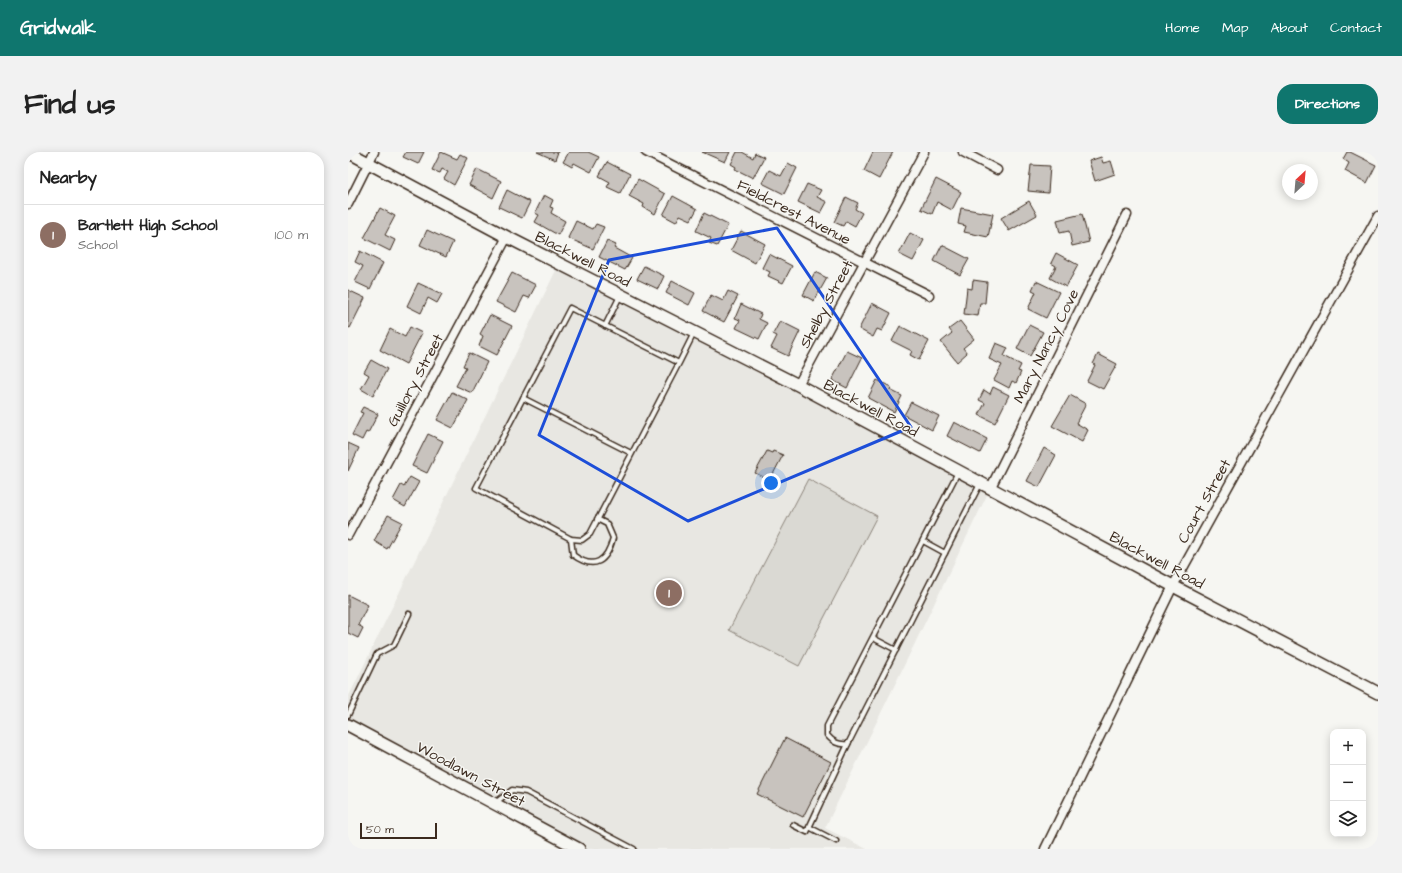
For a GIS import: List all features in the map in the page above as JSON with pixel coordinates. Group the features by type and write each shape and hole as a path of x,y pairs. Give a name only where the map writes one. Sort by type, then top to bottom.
{"street":[{"name":"Blackwell Road","path":"348,152 507,237 798,386 980,484 1378,693"},
{"path":"348,204 374,152"},
{"name":"Fieldcrest Avenue","path":"646,152 929,295"},
{"name":"Shelby Street","path":"798,386 924,152"},
{"path":"963,152 997,170"},
{"name":"Mary Nancy Cove","path":"990,489 1127,215"},
{"name":"Court Street","path":"1045,849 1173,586 1378,216"},
{"name":"Guillory Street","path":"348,535 507,237"},
{"name":"Woodlawn Street","path":"348,725 495,803 562,845 579,849"}],"lane":[{"path":"605,326 621,296"},
{"path":"679,363 570,308 476,488 571,539 582,540 590,534 695,333"},
{"path":"523,398 631,453"},
{"path":"848,744 840,745 832,741 827,735 827,726 958,472"},
{"path":"793,826 806,832 809,827 848,744 980,484"},
{"path":"571,539 573,555 582,562 592,563 603,559 609,552 613,538 607,524 597,519"},
{"path":"923,541 945,553"},
{"path":"348,715 377,654 394,645 409,614"},
{"path":"873,638 896,650"},
{"path":"495,803 512,790 526,792 634,849"},
{"path":"809,827 836,841"}],"highlighted area":[{"path":"777,228 911,427 688,521 539,435 609,260"}],"shaded area":[{"path":"559,264 990,489 825,828 867,849 579,849 348,725 348,698"},
{"path":"808,479 877,516 799,666 729,630"}],"building":[{"path":"406,152 424,152 418,164 403,157"},
{"path":"441,152 457,159 460,154 468,158 454,185 444,179 448,172 442,169 440,173 432,170"},
{"path":"537,152 558,152 555,160"},
{"path":"569,152 588,152 599,157 591,172 574,163 572,167 563,162"},
{"path":"702,152 730,152 725,162"},
{"path":"737,152 742,152 753,158 755,153 764,157 753,178 735,169 736,167 731,164"},
{"path":"873,152 893,152 879,179 864,171"},
{"path":"1347,152 1350,152 1376,165 1367,183 1345,171 1349,163 1343,159"},
{"path":"1101,157 1103,163 1111,161 1115,174 1095,181 1089,161"},
{"path":"607,162 630,174 620,193 607,187 610,182 599,176"},
{"path":"788,163 797,168 784,194 762,183 769,170 781,176"},
{"path":"1031,165 1050,166 1048,193 1028,191"},
{"path":"477,169 501,181 493,198 469,185"},
{"path":"638,179 665,194 655,214 643,207 644,204 629,196"},
{"path":"936,179 961,192 952,210 937,202 932,214 921,209"},
{"path":"807,184 821,190 817,197 827,202 821,213 798,202"},
{"path":"507,190 530,202 522,218 499,207"},
{"path":"544,195 553,200 550,207 553,208 551,213 565,221 558,235 535,222 539,215 535,213"},
{"path":"673,196 697,209 691,220 680,215 676,222 663,215"},
{"path":"846,197 858,203 855,209 862,213 855,226 846,221 843,226 834,222"},
{"path":"1029,201 1037,215 1009,231 1001,218"},
{"path":"380,208 395,216 385,235 395,240 390,251 364,238"},
{"path":"961,208 993,214 988,237 964,232 966,226 958,224"},
{"path":"704,213 728,225 717,246 709,243 711,238 696,231"},
{"path":"1082,214 1089,242 1072,246 1069,231 1060,233 1057,220"},
{"path":"576,221 593,229 596,224 604,227 593,249 568,238"},
{"path":"427,230 453,242 446,257 420,245"},
{"path":"741,231 765,244 755,263 731,250"},
{"path":"910,233 924,240 913,261 899,254"},
{"path":"607,241 616,245 614,248 632,258 625,270 599,257"},
{"path":"942,245 969,259 960,275 934,261"},
{"path":"360,251 383,263 370,289 355,282 363,266 355,262"},
{"path":"1056,253 1078,265 1066,287 1050,278 1056,266 1051,263"},
{"path":"769,254 792,266 783,283 768,276 770,272 762,268"},
{"path":"644,266 664,276 658,289 637,279"},
{"path":"815,272 827,278 814,301 803,295"},
{"path":"512,273 536,285 529,298 524,296 516,312 496,302"},
{"path":"973,280 987,282 985,303 980,303 978,316 964,314 967,288 972,289"},
{"path":"672,281 695,293 689,305 666,293"},
{"path":"1036,281 1059,292 1046,318 1028,309 1036,292 1032,290"},
{"path":"418,283 442,294 437,303 428,298 421,313 407,306"},
{"path":"348,290 365,298 350,328 348,327"},
{"path":"728,291 738,296 724,322 703,311 711,295 723,301"},
{"path":"872,303 891,313 882,331 877,329 873,337 859,329"},
{"path":"741,304 761,314 759,319 767,323 759,339 736,328 740,320 735,318"},
{"path":"490,315 512,326 497,355 479,346 483,336 480,334"},
{"path":"780,321 800,331 788,356 771,348 777,336 773,334"},
{"path":"960,321 974,339 963,348 967,353 957,362 941,342 952,333 949,329"},
{"path":"1029,325 1043,332 1030,356 1017,349"},
{"path":"900,326 929,341 919,360 910,355 912,351 892,341"},
{"path":"410,327 422,333 406,364 380,350 390,329 405,337"},
{"path":"996,343 1008,348 1004,356 1021,365 1018,371 1021,372 1016,383 1012,381 1009,388 994,380 1002,365 989,359"},
{"path":"847,351 862,358 847,388 832,380"},
{"path":"469,353 487,362 472,393 456,386 466,367 463,366"},
{"path":"1098,354 1117,364 1103,389 1087,381 1095,365 1093,364"},
{"path":"371,360 387,369 373,396 361,389 369,375 364,372"},
{"path":"877,380 891,387 890,390 902,396 894,412 868,398"},
{"path":"993,387 1009,395 995,423 979,415 985,403 979,400 984,390 990,394"},
{"path":"452,392 468,400 453,428 437,420"},
{"path":"1070,395 1086,404 1076,423 1088,430 1082,442 1052,426"},
{"path":"911,402 939,416 932,430 904,415"},
{"path":"363,407 378,414 368,433 366,432 362,440 352,435 363,413 360,412"},
{"path":"954,422 987,439 980,453 947,436"},
{"path":"428,434 443,441 427,473 412,466"},
{"path":"348,443 359,448 348,471"},
{"path":"1044,448 1056,455 1039,487 1027,481"},
{"path":"767,451 772,453 773,451 783,455 770,480 755,473"},
{"path":"410,477 419,482 405,507 393,500 401,485 404,487"},
{"path":"388,515 402,522 387,549 374,541"},
{"path":"348,595 368,605 358,625 363,628 358,638 348,633"},
{"path":"785,738 831,762 803,817 757,794"}],"place":[{"name":"Bartlett High School","path":"669,593"}]}
